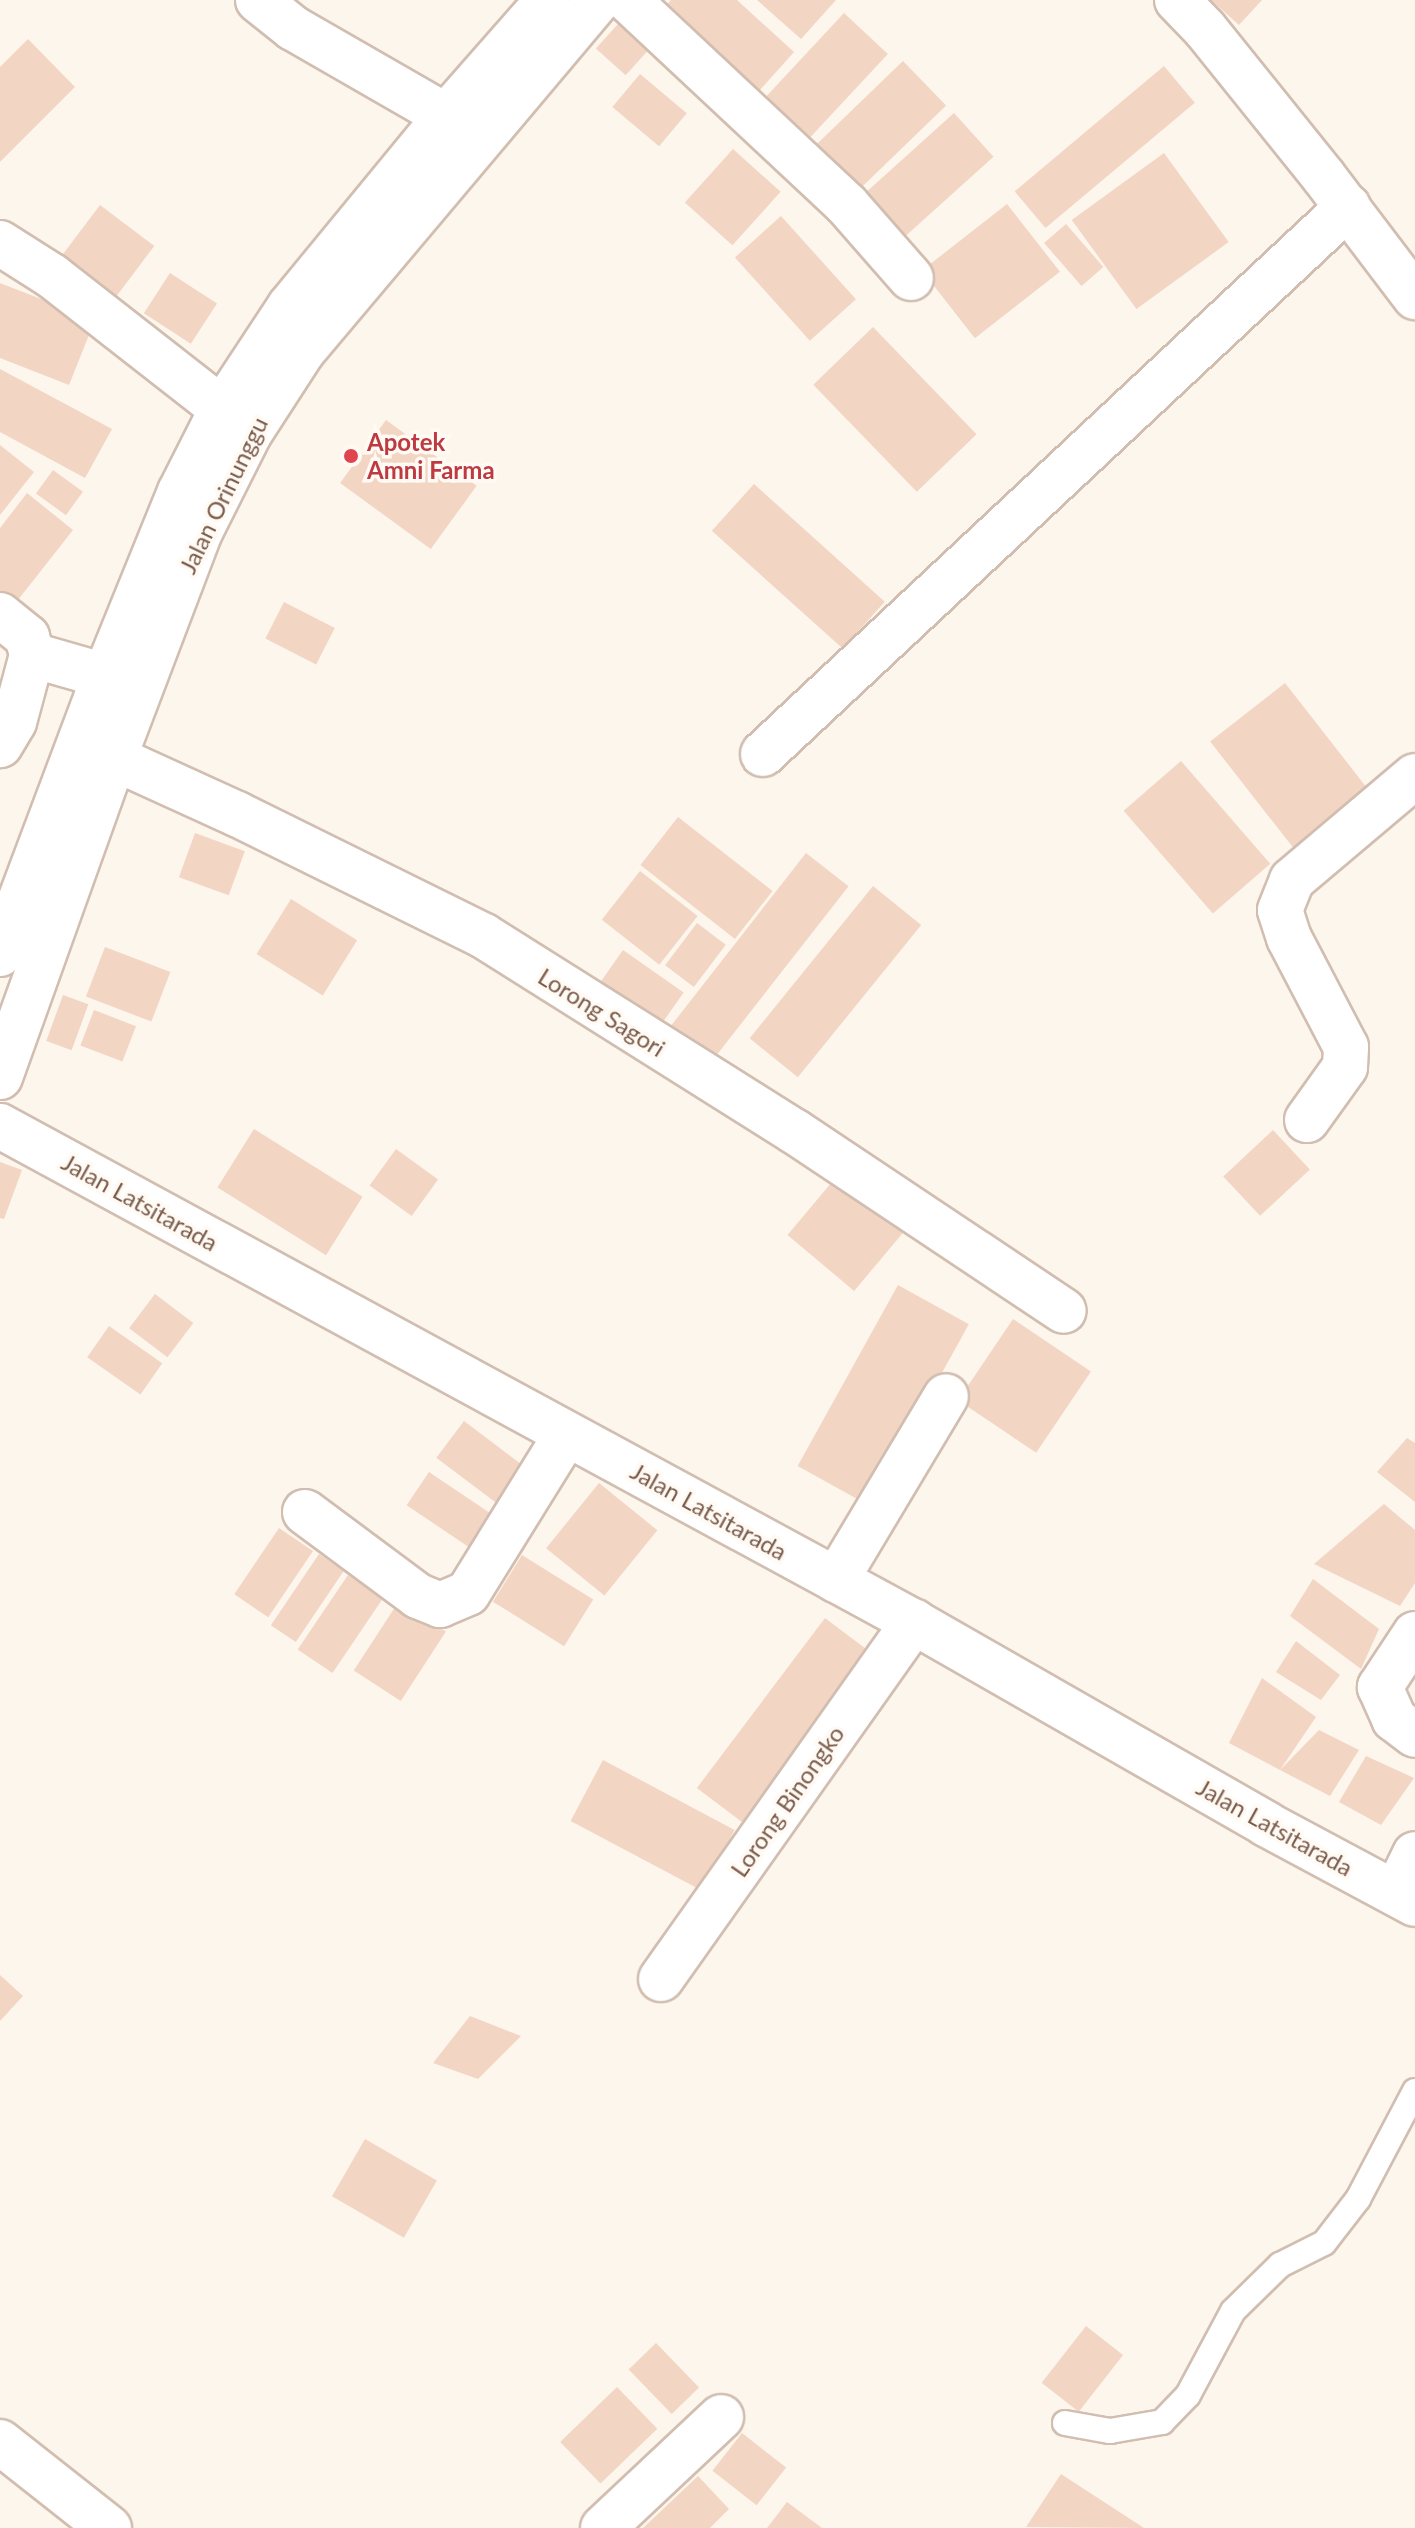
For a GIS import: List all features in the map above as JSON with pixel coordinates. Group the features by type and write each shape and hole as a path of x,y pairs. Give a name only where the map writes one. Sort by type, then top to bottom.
{"street":[{"path":"258,0 293,28 446,116 480,143"},
{"name":"Jalan Orinunggu","path":"0,1077 114,758 123,682 180,492 222,409 290,306 446,116 548,0"},
{"name":"Jalan Orinunggu","path":"0,954 123,682 249,434 302,352 598,0"},
{"path":"628,0 847,205 911,278"},
{"path":"1177,0 1205,29 1348,207 1415,297"},
{"path":"763,754 1348,207"},
{"path":"0,243 52,276 222,409"},
{"path":"0,615 27,637 32,655 14,722 0,745"},
{"path":"32,655 123,682"},
{"name":"Lorong Sagori","path":"114,758 266,828 484,936 794,1131 1064,1311"},
{"path":"1307,1120 1345,1067 1346,1047 1289,938 1280,910 1292,880 1415,776"},
{"name":"Jalan Latsitarada","path":"0,1126 914,1622 1266,1824 1406,1898"},
{"path":"836,1580 946,1396"},
{"path":"305,1512 418,1596 440,1605 468,1593 566,1435"},
{"name":"Lorong Binongko","path":"661,1979 914,1622"},
{"path":"1415,1634 1380,1687 1394,1719 1415,1735"},
{"path":"1406,1898 1415,1854"},
{"path":"603,2528 721,2417"},
{"path":"0,2442 109,2528"}],"lane":[{"path":"1065,2423 1110,2431 1162,2422 1188,2395 1233,2311 1280,2265 1324,2243 1358,2199 1415,2091"}],"building":[{"path":"671,0 737,0 794,52 752,99 659,13"},
{"path":"757,0 836,0 801,39"},
{"path":"1211,0 1262,0 1239,25"},
{"path":"844,13 888,54 804,144 760,103"},
{"path":"618,24 648,51 626,75 596,49"},
{"path":"28,39 75,87 0,162 0,67"},
{"path":"903,61 946,106 853,195 810,151"},
{"path":"1164,66 1195,103 1045,228 1015,191"},
{"path":"640,74 687,113 659,146 612,107"},
{"path":"954,113 993,157 896,245 857,201"},
{"path":"733,149 781,192 732,245 685,203"},
{"path":"1164,153 1229,242 1136,309 1072,220"},
{"path":"1007,204 1060,272 975,338 922,270"},
{"path":"100,205 154,246 114,299 60,259"},
{"path":"781,216 856,299 810,341 735,257"},
{"path":"1066,224 1103,267 1082,286 1044,243"},
{"path":"170,273 217,303 191,344 144,313"},
{"path":"0,283 95,320 69,385 0,358"},
{"path":"873,327 977,434 917,492 813,385"},
{"path":"0,369 112,429 85,478 0,432"},
{"path":"386,420 477,486 431,549 340,483"},
{"path":"0,445 34,472 0,515"},
{"path":"53,470 83,492 66,515 36,493"},
{"path":"754,484 885,602 843,649 712,531"},
{"path":"27,493 73,530 14,605 0,593 0,528"},
{"path":"284,602 335,628 316,664 265,639"},
{"path":"1285,683 1368,789 1293,848 1210,741"},
{"path":"1181,761 1270,864 1213,914 1124,811"},
{"path":"678,817 773,891 735,939 640,865"},
{"path":"195,833 245,851 229,895 179,877"},
{"path":"806,853 849,886 711,1062 669,1029"},
{"path":"640,871 698,916 659,965 602,920"},
{"path":"873,886 921,925 798,1077 750,1038"},
{"path":"291,899 357,940 323,995 257,954"},
{"path":"697,923 726,945 694,987 665,965"},
{"path":"105,947 170,972 151,1022 86,996"},
{"path":"623,950 684,992 654,1035 593,993"},
{"path":"63,995 88,1004 72,1050 46,1041"},
{"path":"94,1010 136,1026 122,1062 80,1045"},
{"path":"254,1129 363,1197 326,1255 217,1188"},
{"path":"1273,1130 1310,1169 1260,1216 1223,1176"},
{"path":"396,1149 438,1180 412,1216 370,1185"},
{"path":"0,1162 22,1170 4,1219 0,1218"},
{"path":"837,1176 904,1232 854,1291 788,1235"},
{"path":"898,1285 969,1324 868,1505 798,1466"},
{"path":"155,1294 193,1323 167,1357 129,1328"},
{"path":"1013,1319 1091,1372 1036,1453 958,1400"},
{"path":"109,1326 162,1363 140,1394 87,1357"},
{"path":"464,1421 529,1470 501,1506 436,1458"},
{"path":"1407,1438 1415,1443 1415,1502 1377,1472"},
{"path":"429,1472 497,1518 475,1551 407,1505"},
{"path":"599,1483 657,1530 604,1595 546,1548"},
{"path":"1384,1504 1415,1530 1415,1583 1400,1606 1314,1564"},
{"path":"279,1528 313,1551 268,1617 234,1594"},
{"path":"319,1554 344,1571 296,1642 271,1625"},
{"path":"522,1555 593,1600 564,1646 493,1602"},
{"path":"348,1575 383,1598 332,1673 298,1650"},
{"path":"1313,1579 1379,1629 1361,1669 1290,1616"},
{"path":"399,1601 446,1631 401,1701 354,1671"},
{"path":"825,1618 872,1654 744,1824 697,1788"},
{"path":"1296,1641 1340,1675 1321,1700 1276,1672"},
{"path":"1262,1678 1316,1717 1280,1770 1229,1743"},
{"path":"1319,1730 1359,1750 1330,1796 1280,1770"},
{"path":"1366,1756 1414,1778 1381,1825 1339,1802"},
{"path":"603,1760 735,1830 702,1891 571,1821"},
{"path":"0,1975 23,1996 0,2021"},
{"path":"470,2016 521,2036 478,2079 433,2063"},
{"path":"365,2139 437,2180 404,2238 332,2196"},
{"path":"1086,2326 1123,2355 1079,2412 1042,2383"},
{"path":"656,2343 699,2388 672,2414 629,2369"},
{"path":"617,2387 657,2429 600,2484 560,2442"},
{"path":"742,2433 786,2467 757,2505 712,2471"},
{"path":"1061,2474 1144,2528 1026,2527"},
{"path":"698,2476 729,2509 710,2528 643,2528"},
{"path":"787,2502 822,2528 767,2528"}],"place":[{"name":"Apotek Amni Farma","path":"351,456"}]}
